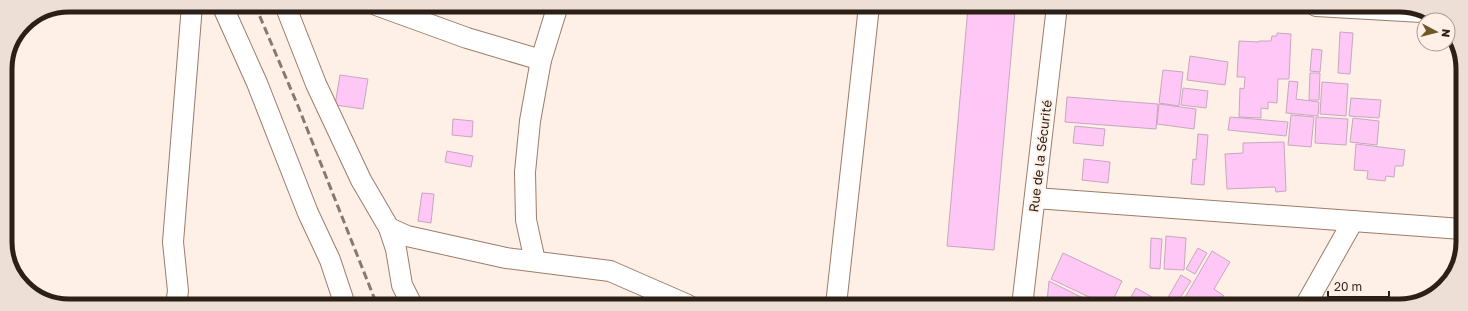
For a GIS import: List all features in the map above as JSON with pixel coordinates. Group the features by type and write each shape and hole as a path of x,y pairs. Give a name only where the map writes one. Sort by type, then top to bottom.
{"street":[{"path":"177,299 178,291 173,242 191,12"},
{"path":"225,12 257,83 308,213 330,260 343,299"},
{"path":"288,12 316,84 362,180 389,228 396,249 402,285 409,299"},
{"path":"398,12 467,38 541,60"},
{"path":"535,261 526,220 525,172 530,122 541,60 556,12"},
{"path":"837,299 868,12"},
{"name":"Rue de la Sécurité","path":"1023,299 1056,12"},
{"path":"1035,198 1456,229"},
{"path":"1309,299 1354,221"},
{"path":"389,228 407,236 506,258 610,271 674,299"}],"building":[{"path":"968,12 1015,12 994,250 947,246"},
{"path":"1340,32 1353,33 1350,74 1338,73"},
{"path":"1277,33 1291,34 1289,79 1278,79 1277,103 1268,102 1268,109 1261,108 1261,118 1239,117 1240,88 1244,89 1245,77 1237,77 1239,41 1271,41 1272,36 1277,36"},
{"path":"1312,49 1322,50 1320,72 1310,71"},
{"path":"1190,56 1228,62 1225,85 1187,80"},
{"path":"1163,70 1183,72 1179,106 1159,103"},
{"path":"1310,73 1320,73 1319,100 1309,100"},
{"path":"340,75 368,79 363,109 335,105"},
{"path":"1289,81 1298,82 1296,99 1319,102 1318,116 1286,113"},
{"path":"1322,82 1348,84 1346,116 1320,114"},
{"path":"1183,88 1208,91 1206,108 1181,105"},
{"path":"1067,97 1158,104 1156,129 1065,122"},
{"path":"1351,98 1381,100 1379,118 1349,116"},
{"path":"1159,104 1196,109 1194,129 1157,124"},
{"path":"1291,115 1314,117 1311,147 1288,145"},
{"path":"1230,117 1288,122 1286,136 1228,130"},
{"path":"1316,117 1348,119 1346,145 1315,143"},
{"path":"1353,118 1379,121 1377,145 1350,142"},
{"path":"453,119 473,121 472,137 452,135"},
{"path":"1075,126 1105,129 1103,146 1073,143"},
{"path":"1198,134 1208,135 1204,185 1191,184 1193,159 1196,160"},
{"path":"1284,142 1286,191 1276,192 1275,187 1227,189 1225,154 1243,153 1243,143"},
{"path":"1356,144 1405,150 1403,166 1395,166 1394,177 1386,176 1385,181 1367,179 1368,171 1354,170"},
{"path":"447,151 473,156 471,167 445,162"},
{"path":"1084,159 1110,162 1108,183 1082,180"},
{"path":"422,193 434,194 431,223 418,221"},
{"path":"1166,236 1186,238 1184,270 1164,269"},
{"path":"1151,238 1162,239 1160,269 1150,268"},
{"path":"1198,248 1207,253 1195,274 1186,269"},
{"path":"1212,251 1230,262 1214,289 1224,296 1223,299 1184,299"},
{"path":"1063,253 1122,281 1113,299 1093,299 1051,279"},
{"path":"1181,275 1191,281 1179,299 1167,299"},
{"path":"1049,281 1085,299 1047,299"},
{"path":"1136,288 1154,298 1154,299 1130,299"}],"railway":[{"path":"258,12 298,106 375,299"}]}
